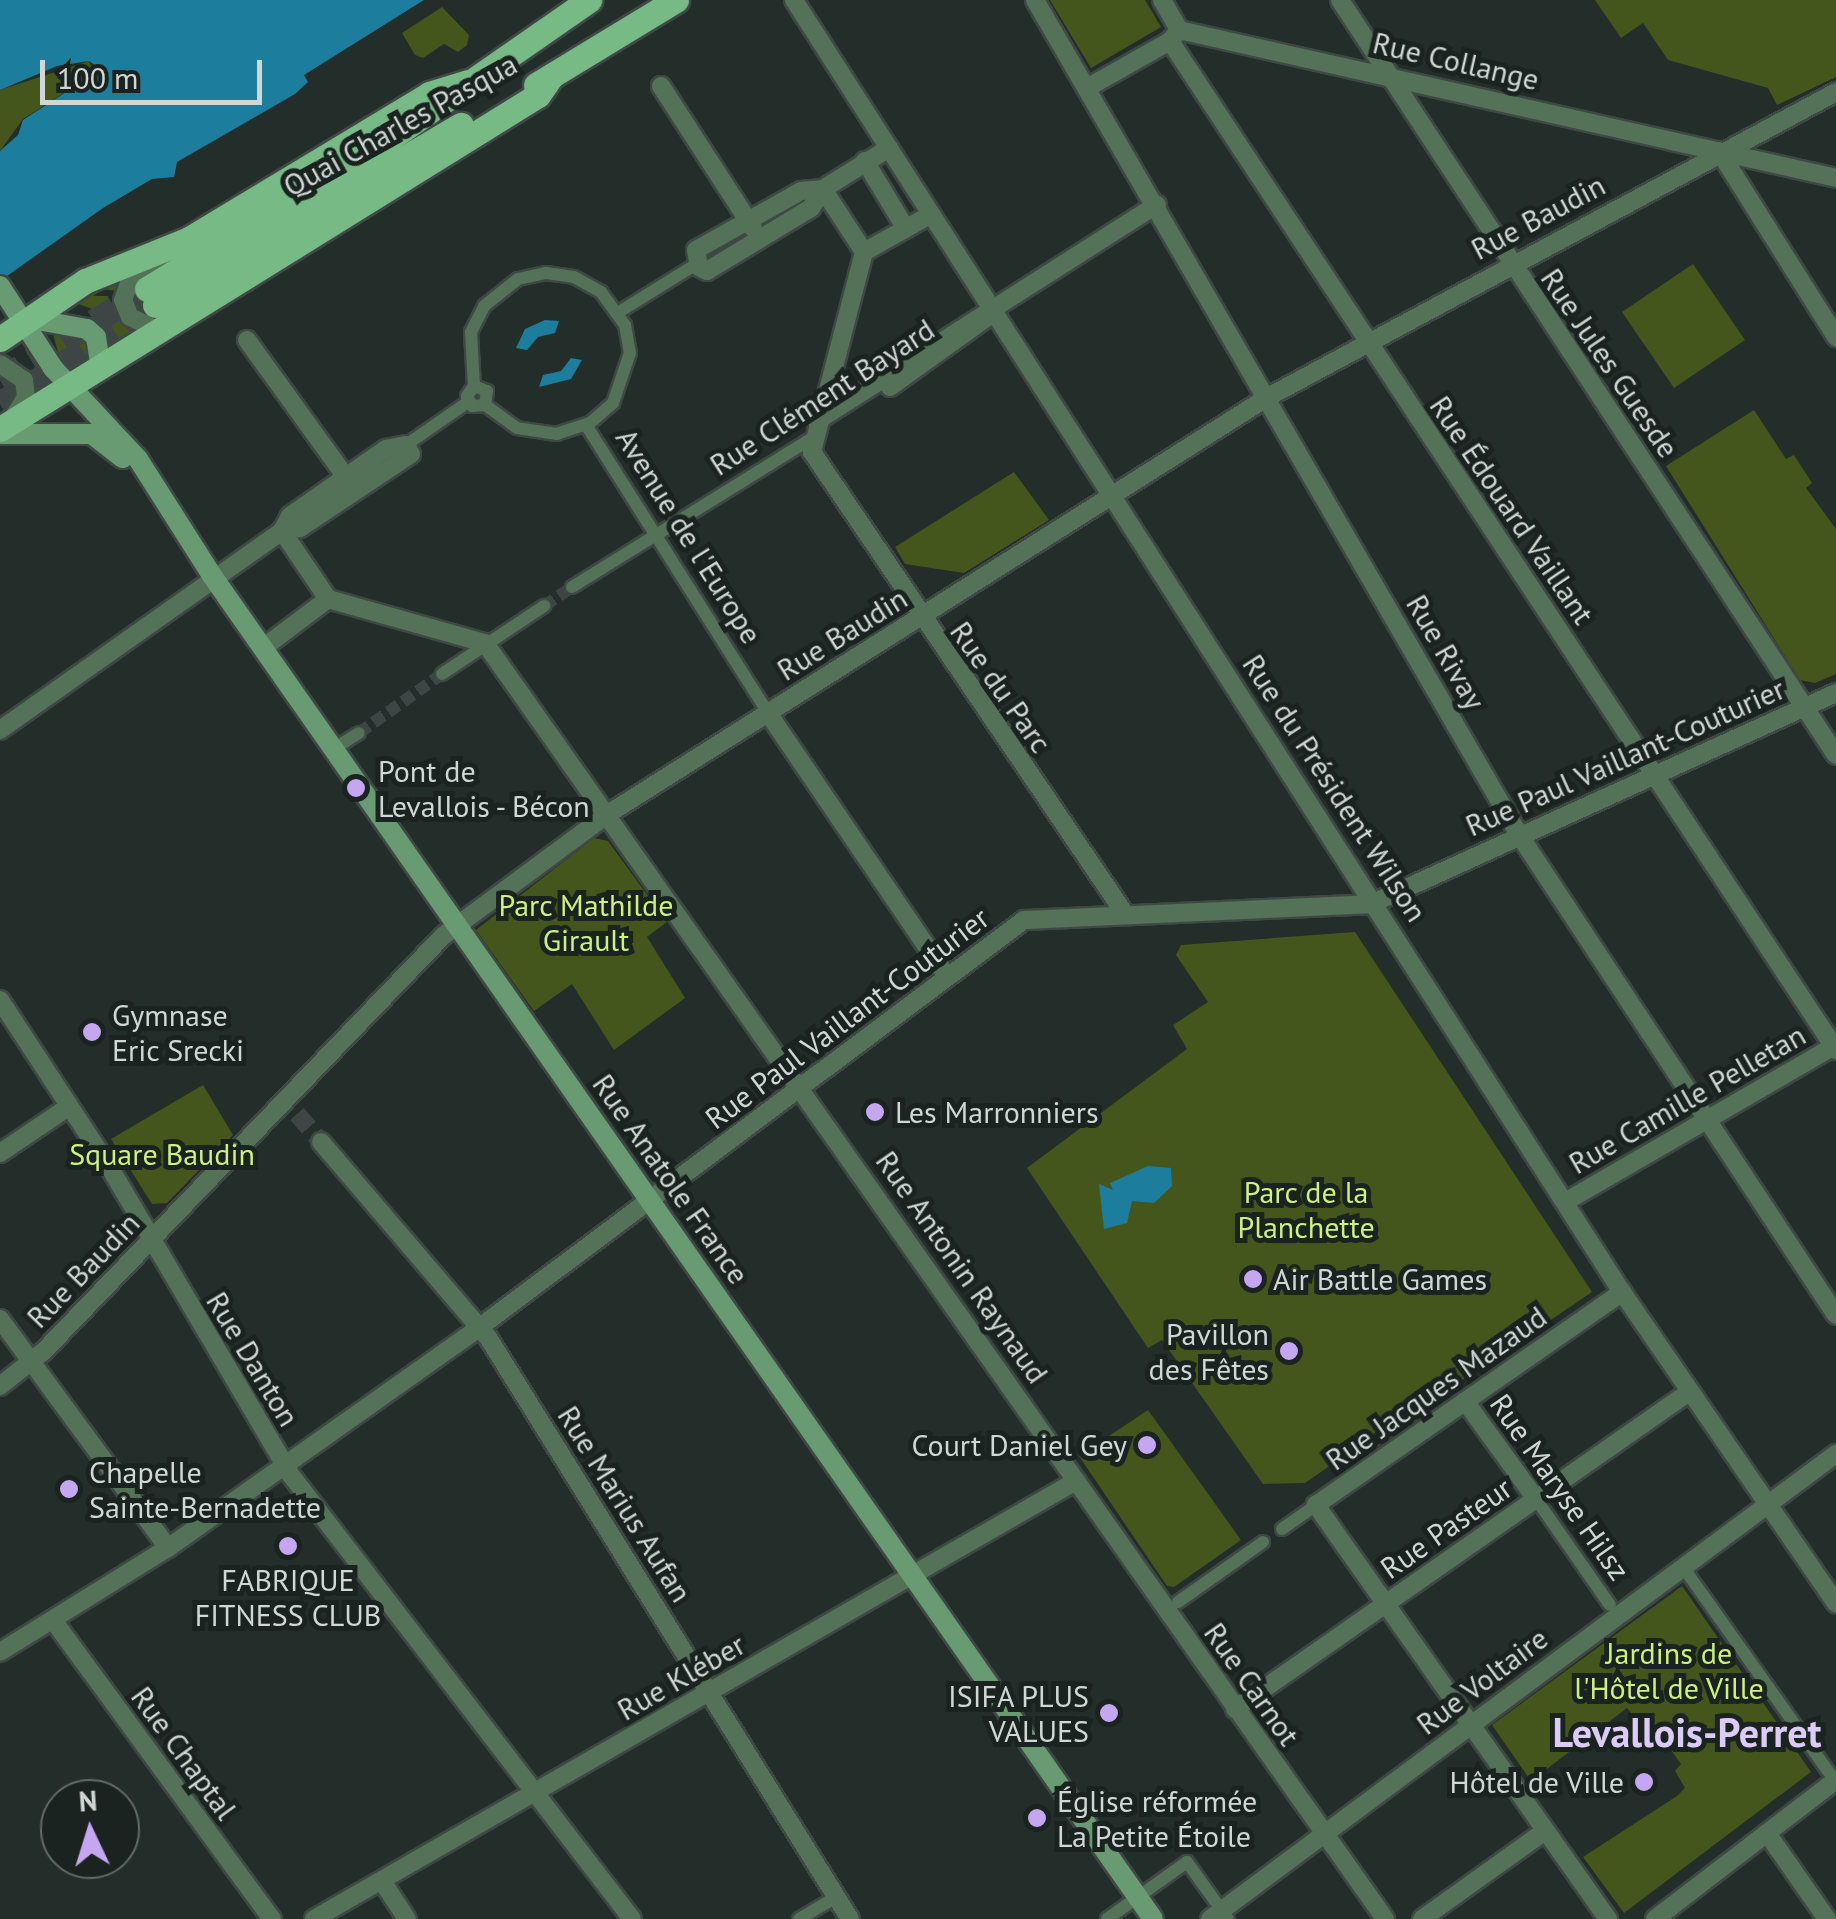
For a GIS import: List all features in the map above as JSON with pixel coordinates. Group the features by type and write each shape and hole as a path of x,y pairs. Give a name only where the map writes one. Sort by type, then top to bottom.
{"main road":[{"name":"Quai Charles Pasqua","path":"152,308 589,0"},
{"name":"Quai Charles Pasqua","path":"152,308 378,169 550,78 676,0"},
{"path":"0,339 21,311 218,224 428,94 468,82"},
{"path":"0,286 21,311 70,387 113,426 141,472"},
{"path":"1,430 101,367 152,308"},
{"path":"21,311 86,330 97,340 101,367"},
{"path":"1,430 92,434 141,472"},
{"name":"Rue Anatole France","path":"141,472 1153,1919"}],"street":[{"name":"Rue du Président Wilson","path":"794,0 1622,1292 1836,1603"},
{"name":"Rue Rivay","path":"1035,0 1157,204 1518,833 1836,1315"},
{"name":"Rue Édouard Vaillant","path":"1162,0 1174,35 1368,342 1835,1047"},
{"name":"Rue Jules Guesde","path":"1340,0 1836,755"},
{"path":"1087,88 1174,35"},
{"name":"Rue Collange","path":"1174,35 1386,72 1836,178"},
{"path":"661,86 760,238"},
{"name":"Rue Baudin","path":"0,1386 32,1361 150,1239 292,1108 457,923 608,814 1268,397 1719,151 1836,92"},
{"path":"823,188 811,208 707,271 698,263 696,250 801,191 823,188 890,148"},
{"path":"1719,151 1750,210 1836,336"},
{"path":"865,161 906,229"},
{"path":"823,188 864,252"},
{"name":"Rue Clément Bayard","path":"572,588 1157,204"},
{"path":"815,429 864,252 930,214"},
{"path":"152,308 130,317 123,294 130,281 164,260 168,248"},
{"path":"618,312 698,263"},
{"path":"0,730 213,577 282,531 300,528 352,484 411,454 406,445 468,402 474,386 468,352 476,319 494,295 518,279 546,273 574,277 600,290 618,312 629,339 626,379 613,403 586,425 556,434 530,432 485,405 468,402"},
{"name":"Rue Clément Bayard","path":"815,429 912,372 994,310"},
{"path":"248,340 352,484"},
{"path":"0,364 18,371 26,391 22,407 1,430"},
{"path":"474,386 487,391 485,405"},
{"name":"Avenue de l'Europe","path":"586,425 768,713 946,975"},
{"name":"Rue du Parc","path":"815,429 812,452 920,618 1125,914"},
{"path":"282,531 328,599 485,643"},
{"path":"263,648 328,599"},
{"path":"442,674 544,606"},
{"name":"Rue Antonin Raynaud","path":"485,643 802,1085 1076,1481"},
{"name":"Rue Paul Vaillant-Couturier","path":"0,1652 168,1548 480,1327 1024,920 1371,904 1518,833 1836,693"},
{"path":"335,748 359,733"},
{"name":"Rue Danton","path":"0,1000 150,1239 284,1465 632,1919"},
{"name":"Rue Camille Pelletan","path":"1565,1202 1835,1047"},
{"path":"0,1153 67,1108"},
{"name":"Rue Marius Aufan","path":"321,1142 480,1327 850,1919"},
{"name":"Rue Jacques Mazaud","path":"1282,1529 1622,1292"},
{"path":"0,1319 168,1548"},
{"name":"Rue Pasteur","path":"1235,1709 1689,1392"},
{"name":"Rue Maryse Hilsz","path":"1465,1401 1610,1605"},
{"name":"Rue Voltaire","path":"1213,1910 1324,1833 1836,1454"},
{"name":"Rue Kléber","path":"314,1919 1076,1481"},
{"name":"Rue Carnot","path":"1076,1481 1172,1605 1235,1709 1385,1919"},
{"path":"1316,1505 1608,1919"},
{"path":"1172,1605 1263,1542"},
{"path":"1655,1919 1835,1780 1683,1567"},
{"name":"Rue Chaptal","path":"52,1620 272,1919"},
{"path":"1422,1919 1545,1832"},
{"path":"1767,1833 1827,1919"},
{"path":"1107,1919 1187,1862 1213,1910"},
{"path":"382,1881 407,1919"},
{"path":"799,1919 836,1897"}],"green space":[{"path":"1050,0 1145,0 1161,27 1091,68"},
{"path":"1595,0 1836,0 1836,77 1777,105 1768,88 1668,60 1643,23 1621,38"},
{"path":"442,7 469,35 467,45 458,52 444,44 423,58 415,55 402,33"},
{"path":"89,61 94,74 23,119 0,151 0,90"},
{"path":"1693,264 1745,340 1674,388 1622,312"},
{"path":"121,279 117,291 103,289 93,296 108,296 111,312 136,330 120,342 101,312 70,301"},
{"path":"53,334 78,334 88,343 86,362 61,363"},
{"path":"1754,410 1786,459 1794,455 1812,483 1806,488 1836,529 1836,674 1815,683 1800,680 1666,466"},
{"path":"1014,472 1049,520 964,573 905,564 895,547"},
{"name":"Parc Mathilde Girault","path":"594,838 608,841 667,922 647,937 685,998 614,1050 572,984 534,1011 476,930"},
{"name":"Parc de la Planchette","path":"1355,932 1592,1292 1418,1410 1422,1417 1364,1456 1357,1447 1305,1483 1263,1484 1162,1340 1148,1348 1027,1168 1187,1049 1173,1025 1208,1002 1176,955 1181,945"},
{"name":"Square Baudin","path":"203,1085 233,1135 167,1203 152,1204 111,1139"},
{"path":"1148,1410 1241,1540 1174,1587 1167,1586 1079,1456"},
{"name":"Jardins de l'Hôtel de Ville","path":"1682,1586 1811,1772 1624,1913 1583,1857 1677,1796 1685,1788 1675,1771 1681,1764 1653,1725 1643,1727 1627,1708 1531,1781 1492,1725"}],"water":[{"path":"0,0 424,0 304,75 308,82 295,94 177,162 174,177 152,179 103,208 0,281 0,151 18,135 23,120 94,74 96,66 89,61 57,66 0,90"},
{"path":"545,320 559,321 555,333 538,337 527,350 516,348 525,329"},
{"path":"571,358 582,360 571,379 539,387 543,375 561,371"},
{"path":"1148,1166 1171,1168 1172,1186 1154,1203 1132,1201 1127,1223 1104,1229 1099,1184 1113,1190 1110,1183"}],"tunnel":[{"path":"0,380 147,289"},
{"path":"0,404 155,305"},
{"path":"544,606 572,587"},
{"path":"359,733 442,674"},
{"path":"297,1114 321,1142"}],"place":[{"name":"Pont de Levallois - Bécon","path":"356,788"},
{"name":"Gymnase Eric Srecki","path":"92,1032"},
{"name":"Les Marronniers","path":"875,1112"},
{"name":"Air Battle Games","path":"1253,1279"},
{"name":"Pavillon des Fêtes","path":"1289,1351"},
{"name":"Court Daniel Gey","path":"1147,1445"},
{"name":"Chapelle Sainte-Bernadette","path":"69,1489"},
{"name":"FABRIQUE FITNESS CLUB","path":"288,1546"},
{"name":"ISIFA PLUS VALUES","path":"1109,1713"},
{"name":"Hôtel de Ville","path":"1644,1782"},
{"name":"Église réformée La Petite Étoile","path":"1037,1818"}],"district":[{"name":"Levallois-Perret","path":"1687,1732"}]}
